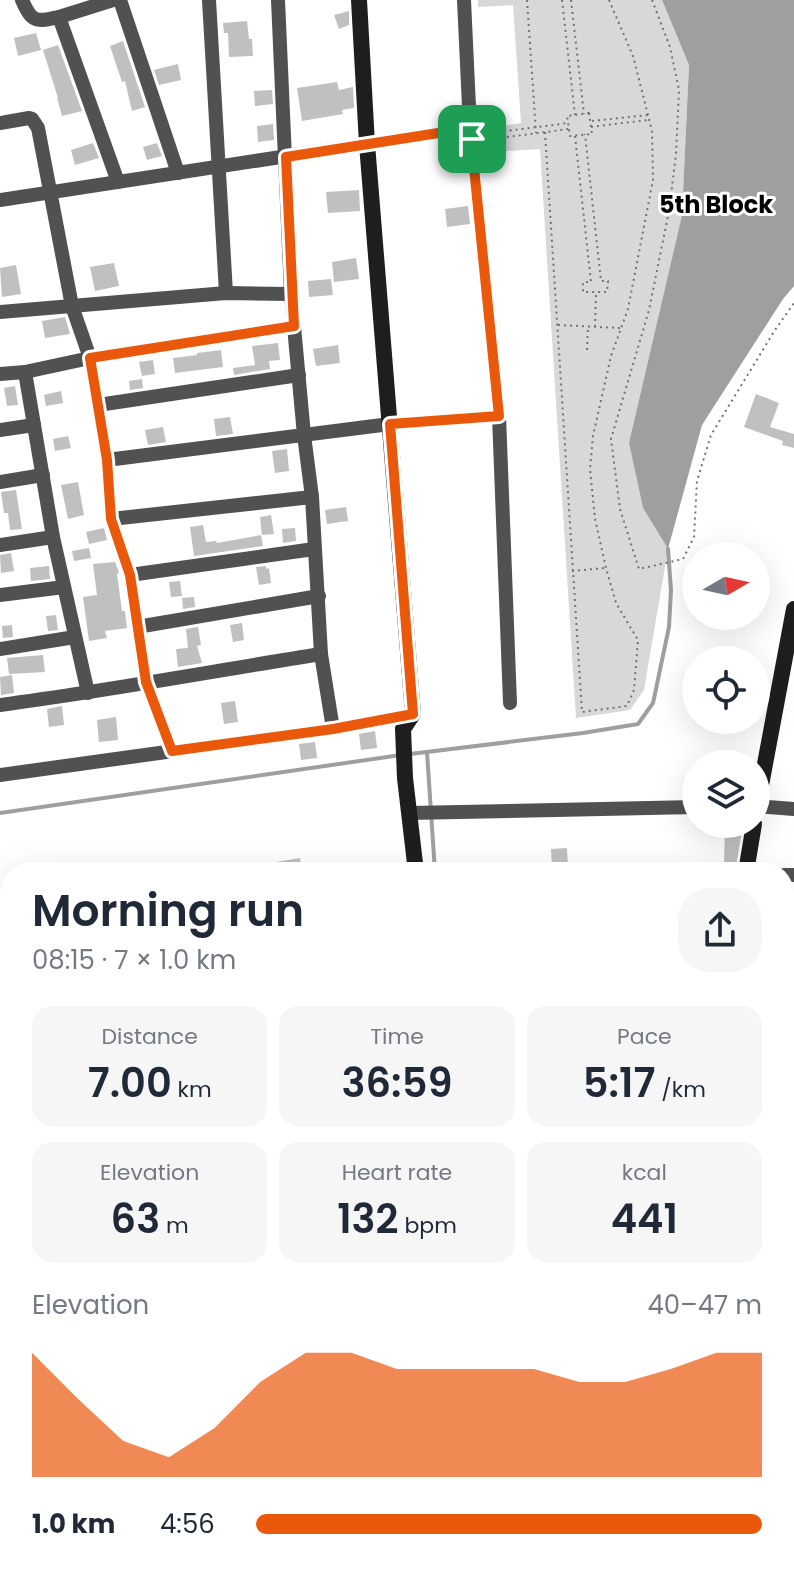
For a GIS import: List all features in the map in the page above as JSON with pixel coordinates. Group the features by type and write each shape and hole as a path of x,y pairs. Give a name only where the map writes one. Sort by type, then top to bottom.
{"street":[{"path":"22,0 28,14 38,21 113,0"},
{"path":"120,0 178,173"},
{"path":"209,0 226,293"},
{"path":"278,0 291,294 312,497 321,654 333,729"},
{"path":"359,0 367,144 413,714 403,729 415,862"},
{"path":"464,0 470,128 499,416 510,703"},
{"path":"59,17 118,182"},
{"path":"0,123 29,118 35,121 38,128 72,306 90,358 107,460 111,519 130,575 146,682 172,751"},
{"path":"0,200 470,128"},
{"path":"0,312 226,293 291,294"},
{"path":"0,374 294,326"},
{"path":"25,372 53,537 88,693"},
{"path":"98,405 299,375"},
{"path":"107,460 390,424 499,416"},
{"path":"0,430 34,425"},
{"path":"0,482 43,475"},
{"path":"111,519 312,497"},
{"path":"0,545 53,537"},
{"path":"130,575 314,549"},
{"path":"0,595 64,587"},
{"path":"137,627 319,596"},
{"path":"767,750 794,609"},
{"path":"0,649 75,637"},
{"path":"0,705 321,654"},
{"path":"0,775 333,729 413,714"},
{"path":"409,813 682,807"},
{"path":"770,807 794,809"},
{"path":"748,862 752,838"}],"path":[{"path":"527,0 536,133"},
{"path":"562,0 575,115"},
{"path":"571,0 584,114"},
{"path":"545,132 582,712 627,706 634,690 638,640 616,603 606,568 595,519 590,469 593,436 611,356 628,309 653,180 652,131 633,56 609,0"},
{"path":"652,0 670,47 679,90 676,154 669,211 649,310 611,439 620,509 639,569 683,559 694,537 697,481 711,435 794,303"},
{"path":"589,113 592,134 570,136 567,116 584,114 589,113"},
{"path":"590,121 648,115"},
{"path":"591,127 649,120"},
{"path":"568,123 499,132 492,137 569,129"},
{"path":"575,136 591,282 583,282 583,292 607,292 608,281 601,281 585,134"},
{"path":"595,327 596,292"},
{"path":"558,325 621,328"},
{"path":"587,350 588,326"},
{"path":"572,571 606,568"}],"shaded area":[{"path":"478,0 662,0 689,65 682,215 629,443 643,508 668,549 644,690 630,710 576,718 540,149 489,152 488,128 521,123 513,5 478,7"},
{"path":"662,0 794,0 794,286 702,425 668,549 643,508 629,443 682,215 689,65"}],"building":[{"path":"349,11 349,25 339,29 334,15"},
{"path":"247,21 253,56 229,57 228,33 224,33 223,23"},
{"path":"36,33 41,50 18,56 14,38"},
{"path":"123,41 145,107 132,111 125,81 122,82 110,46"},
{"path":"58,45 82,111 62,116 43,50"},
{"path":"178,64 181,80 159,85 154,70"},
{"path":"337,82 339,90 353,87 354,108 342,110 343,114 302,121 297,88"},
{"path":"272,90 273,104 255,106 254,91"},
{"path":"273,124 274,140 258,142 257,126"},
{"path":"93,143 99,158 75,165 71,150"},
{"path":"157,143 162,156 147,160 143,147"},
{"path":"359,190 360,211 328,213 326,192"},
{"path":"468,206 470,224 447,227 445,209"},
{"path":"356,258 359,279 334,282 332,262"},
{"path":"114,263 119,286 95,291 90,267"},
{"path":"16,265 21,294 2,297 0,268"},
{"path":"331,279 333,295 309,297 308,281"},
{"path":"65,317 70,334 45,338 42,321"},
{"path":"278,343 280,360 269,361 270,369 234,375 233,368 255,365 252,346"},
{"path":"338,345 340,363 316,366 313,349"},
{"path":"221,350 223,367 175,373 173,358"},
{"path":"153,360 155,374 142,376 139,362"},
{"path":"142,379 143,388 130,390 129,381"},
{"path":"15,386 18,405 7,406 4,388"},
{"path":"61,391 63,403 46,406 44,395"},
{"path":"756,394 779,403 770,427 794,434 794,448 744,427"},
{"path":"230,417 233,434 216,436 214,419"},
{"path":"163,427 166,442 148,445 145,430"},
{"path":"68,436 71,448 55,451 53,439"},
{"path":"287,449 289,471 275,473 272,451"},
{"path":"78,482 84,515 68,519 61,485"},
{"path":"16,490 22,529 10,530 1,492"},
{"path":"346,507 348,521 327,524 325,510"},
{"path":"271,515 274,534 262,535 260,517"},
{"path":"203,525 206,542 261,535 263,546 194,556 190,527"},
{"path":"104,528 107,540 89,544 86,532"},
{"path":"295,528 296,541 283,543 282,529"},
{"path":"89,548 91,558 74,561 72,551"},
{"path":"11,553 14,571 1,573 0,555"},
{"path":"115,562 127,628 105,631 107,638 89,641 83,597 97,595 93,564"},
{"path":"49,566 50,579 31,581 30,568"},
{"path":"266,566 271,583 259,585 256,567"},
{"path":"180,581 182,596 171,597 169,582"},
{"path":"194,597 195,607 183,609 182,598"},
{"path":"56,615 58,630 48,631 46,616"},
{"path":"242,623 244,640 233,642 230,625"},
{"path":"12,625 13,637 3,638 2,626"},
{"path":"198,627 201,645 197,646 202,663 178,667 176,649 188,648 186,629"},
{"path":"43,655 45,672 9,674 7,658"},
{"path":"12,675 14,693 1,695 0,677"},
{"path":"235,701 238,722 224,724 221,703"},
{"path":"62,706 64,725 49,727 47,709"},
{"path":"116,717 118,740 99,742 97,720"},
{"path":"375,731 377,748 361,750 359,734"},
{"path":"315,742 317,758 301,760 299,744"},
{"path":"725,838 741,838 737,862 724,862"},
{"path":"567,848 568,862 552,862 551,849"},
{"path":"300,858 301,862 276,862"}],"waterway":[{"path":"410,754 638,724 653,703 669,627 671,590 668,549"},
{"path":"427,752 434,862"},
{"path":"0,813 401,755"}],"district":[{"name":"5th Block","path":"716,205"}],"route":[{"path":"470,128 472,139 499,416 390,424 413,714 333,729 172,751 146,682 130,575 111,519 107,460 90,358 294,326 286,157 470,128"}]}
